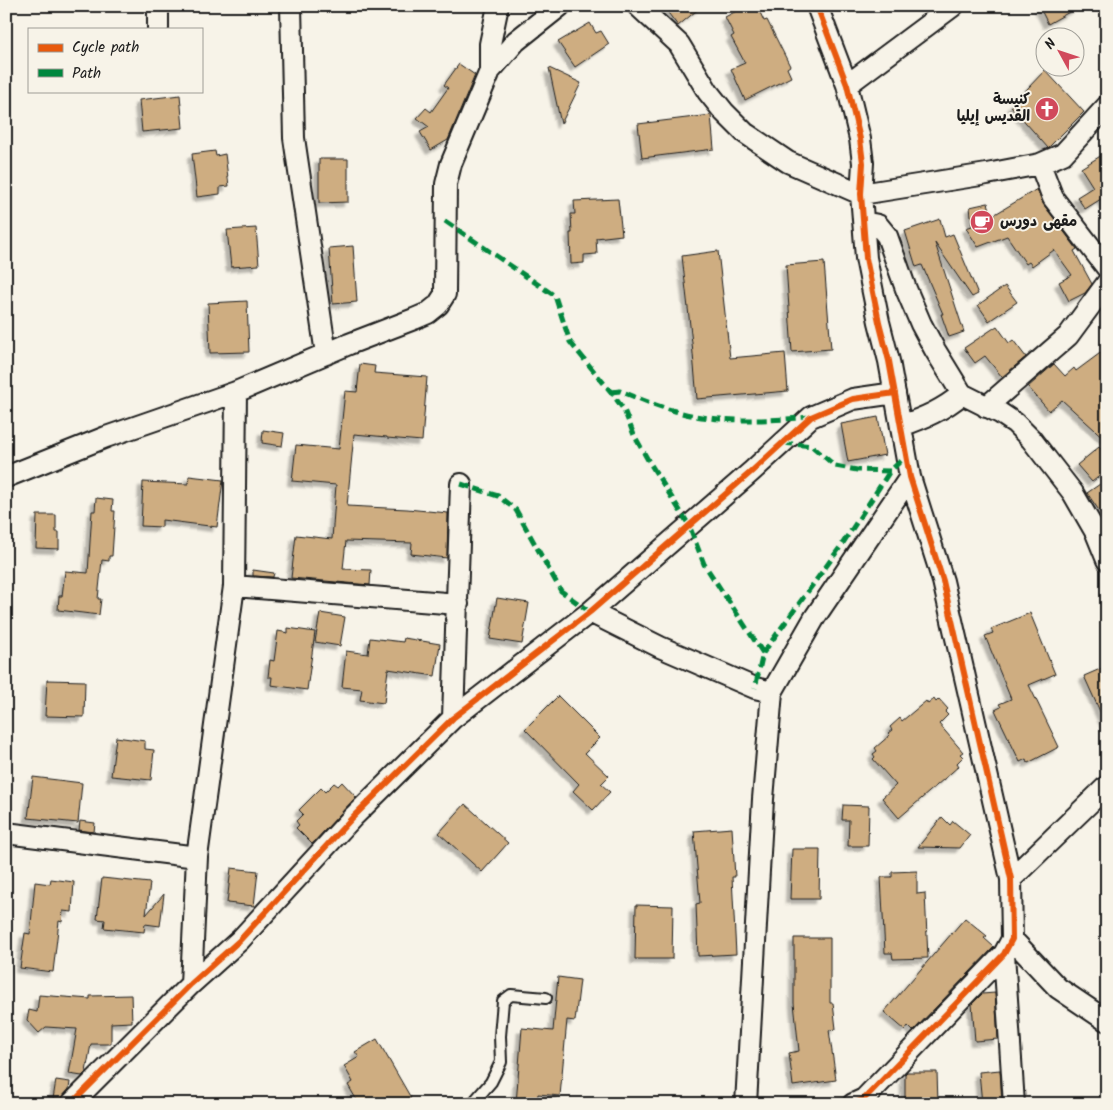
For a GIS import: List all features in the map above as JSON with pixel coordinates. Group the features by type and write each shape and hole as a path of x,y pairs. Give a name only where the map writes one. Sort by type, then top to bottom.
{"street":[{"path":"158,6 158,28"},
{"path":"291,6 294,138 326,354"},
{"path":"490,72 490,44 498,6"},
{"path":"6,476 106,436 236,392 428,313 438,305 445,294 446,184 451,164 490,72 516,41 560,6"},
{"path":"638,6 679,44 708,92 724,112 745,133 788,162 861,194 1040,164 1062,154 1107,106"},
{"path":"817,6 847,85 860,139 863,163 861,194 866,258 895,393 910,478 943,581 1011,879 1008,947 1014,1104"},
{"path":"847,85 953,6"},
{"path":"1040,164 1053,198 1107,268"},
{"path":"864,226 878,225 887,236 921,324 962,394 1015,423 1031,439 1073,493 1096,533 1107,560"},
{"path":"986,407 1068,336 1107,283"},
{"path":"191,984 197,857 234,586 236,392"},
{"path":"71,1104 191,984 240,940 353,817 453,718 590,612 751,472 811,417 854,399 895,393"},
{"path":"901,426 948,406 962,394"},
{"path":"746,1104 762,818 772,692 815,618 910,478"},
{"path":"453,718 461,484"},
{"path":"234,586 458,604"},
{"path":"590,612 660,647 755,688 772,692"},
{"path":"1011,879 1103,796"},
{"path":"6,833 197,857"},
{"path":"1008,947 1058,988 1107,1021"},
{"path":"853,1104 864,1099 1008,947"}],"lane":[{"path":"472,1104 491,1082 501,1062 500,1036 503,1001 511,996 546,998"}],"building":[{"path":"663,6 702,6 678,26"},
{"path":"746,6 757,6 764,21 767,20 790,66 787,68 791,77 745,100 731,69 745,63 731,37 734,35 725,17"},
{"path":"1039,6 1080,6 1048,24"},
{"path":"590,23 596,33 601,31 609,44 575,67 558,42"},
{"path":"459,64 475,75 448,140 431,150 420,132 429,127 417,118 426,108 431,112 448,88 444,85"},
{"path":"549,68 581,83 561,124"},
{"name":"كنيسة القديس إيليا","path":"1037,78 1052,78 1084,112 1048,148 1011,106"},
{"path":"180,95 183,128 142,132 139,100"},
{"path":"711,115 714,149 642,158 638,124"},
{"path":"215,151 216,156 225,154 229,186 220,187 220,194 197,197 192,154"},
{"path":"1107,152 1107,209 1101,199 1085,209 1077,197 1093,187 1081,168"},
{"path":"319,159 348,159 348,202 319,203"},
{"path":"1037,189 1044,205 1077,249 1074,251 1092,284 1085,293 1069,301 1059,282 1072,275 1054,250 1032,266 1029,262 1026,264 1007,236 978,247 966,228 972,226 970,207 988,203 992,216"},
{"path":"618,199 622,235 596,238 597,254 584,255 584,263 571,264 570,233 572,233 571,214 575,214 574,201"},
{"path":"940,219 945,237 953,234 978,294 972,297 935,243 964,332 949,337 941,314 943,314 922,265 916,267 905,231"},
{"path":"256,228 259,265 231,267 227,230"},
{"path":"353,246 357,302 333,304 329,248"},
{"path":"718,251 730,358 785,353 788,391 697,399 682,256"},
{"path":"824,262 831,349 792,352 786,265"},
{"path":"1005,286 1017,302 989,321 978,305"},
{"path":"247,301 249,352 210,353 208,303"},
{"path":"997,326 1009,343 1013,340 1026,357 1002,377 985,356 975,363 964,348"},
{"path":"1107,348 1107,441 1062,400 1049,411 1028,387 1054,364 1065,376 1074,368 1076,371"},
{"path":"360,364 375,366 374,373 427,377 422,441 354,434 347,506 448,513 447,558 411,554 412,543 346,541 343,569 371,570 370,585 291,578 296,535 332,539 336,485 292,481 296,445 339,449 345,391 357,392"},
{"path":"878,417 885,455 848,462 841,424"},
{"path":"263,430 284,433 282,446 262,443"},
{"path":"1099,447 1107,456 1107,470 1092,482 1077,465"},
{"path":"189,476 223,480 217,527 162,520 162,527 141,526 143,482 188,484"},
{"path":"1100,484 1107,494 1107,522 1087,493"},
{"path":"96,498 113,500 112,511 115,511 112,556 109,556 109,561 102,560 98,599 101,599 99,615 58,610 65,571 88,573 92,511 95,511"},
{"path":"37,515 56,515 59,549 36,548"},
{"path":"253,570 274,573 273,577 253,576"},
{"path":"497,598 529,603 522,644 490,639"},
{"path":"320,613 345,617 340,646 315,642"},
{"path":"1030,613 1055,674 1029,685 1059,747 1028,763 1026,759 1020,762 995,710 1001,707 999,704 1011,699 985,636 993,633 991,629"},
{"path":"288,628 315,632 307,690 271,685 272,677 268,677 270,660 274,661 278,631 288,633"},
{"path":"370,638 403,642 404,638 440,644 435,676 388,669 384,703 360,700 362,689 342,687 346,651 368,654"},
{"path":"1107,666 1107,727 1084,676"},
{"path":"47,680 85,681 84,717 45,716"},
{"path":"558,696 600,738 585,753 609,776 601,784 610,792 593,810 573,791 579,784 525,729"},
{"path":"934,699 936,702 939,699 948,709 945,712 948,715 939,724 963,752 960,754 963,757 957,763 959,766 899,818 882,798 896,785 873,759 875,757 873,754 877,751 875,748 890,735 888,733 892,730 890,727 900,718 902,721 926,701 928,704"},
{"path":"116,737 145,741 145,749 154,750 151,780 111,776"},
{"path":"33,777 82,783 78,823 28,818"},
{"path":"342,782 356,797 312,844 296,828 299,825 296,821 303,814 299,810 321,788 325,792 334,783 338,786"},
{"path":"465,804 508,843 482,872 439,833"},
{"path":"843,805 869,806 868,846 848,846 849,820 842,820"},
{"path":"942,817 950,825 953,821 970,835 960,848 918,847"},
{"path":"80,821 95,823 94,832 79,830"},
{"path":"732,828 735,877 732,877 736,954 698,956 696,904 700,903 694,831"},
{"path":"792,849 820,849 819,899 790,899"},
{"path":"231,868 258,871 254,906 227,903"},
{"path":"917,871 917,894 925,893 928,958 893,959 892,953 885,953 881,877 892,877 892,872"},
{"path":"102,878 150,883 146,915 164,894 160,926 145,924 144,932 104,928 105,920 97,919"},
{"path":"51,879 74,882 72,912 63,911 62,922 59,921 53,972 20,968 25,933 30,934 35,882 50,884"},
{"path":"636,905 673,906 672,959 635,959"},
{"path":"965,918 987,936 984,938 994,947 913,1031 908,1026 905,1030 884,1012"},
{"path":"794,938 830,938 830,1003 833,1003 836,1029 829,1030 836,1080 793,1086 789,1053 799,1051 794,1003"},
{"path":"558,977 580,980 575,1021 567,1020 560,1096 538,1094 537,1104 516,1104 522,1028 553,1031"},
{"path":"995,993 998,1039 975,1041 972,1004 982,994"},
{"path":"39,995 90,999 90,996 131,995 132,1022 111,1023 111,1044 91,1044 86,1072 82,1076 69,1074 77,1029 46,1027 39,1033 27,1020 29,1010 37,1012"},
{"path":"377,1039 411,1098 401,1104 359,1104 348,1085 353,1082 344,1066 359,1057 355,1052"},
{"path":"1000,1070 1002,1104 982,1104 979,1072"},
{"path":"907,1072 937,1072 938,1104 905,1104 905,1074"},
{"path":"56,1080 70,1082 69,1089 60,1100 53,1099"}],"marked path":[{"path":"445,221 555,296 570,342 624,410 634,435 648,460 689,525 704,564 763,653 755,688"},
{"path":"611,392 620,391 668,409 706,418 759,420 809,417"},
{"path":"783,443 812,446 835,466 857,470 890,471 907,455"},
{"path":"763,653 841,546 890,471"},
{"path":"461,484 498,496 516,510 561,591 590,612"}],"cycle path":[{"path":"817,6 847,85 860,139 863,163 861,194 866,258 889,361 910,477 943,581 1011,879 1012,939 1004,954 864,1099 853,1104"},
{"path":"71,1104 191,984 240,940 353,817 453,718 590,612 751,472 811,417 853,399 895,393"}],"place":[{"name":"كنيسة القديس إيليا","path":"1047,109"},
{"name":"مقهى دورس","path":"982,222"}]}
